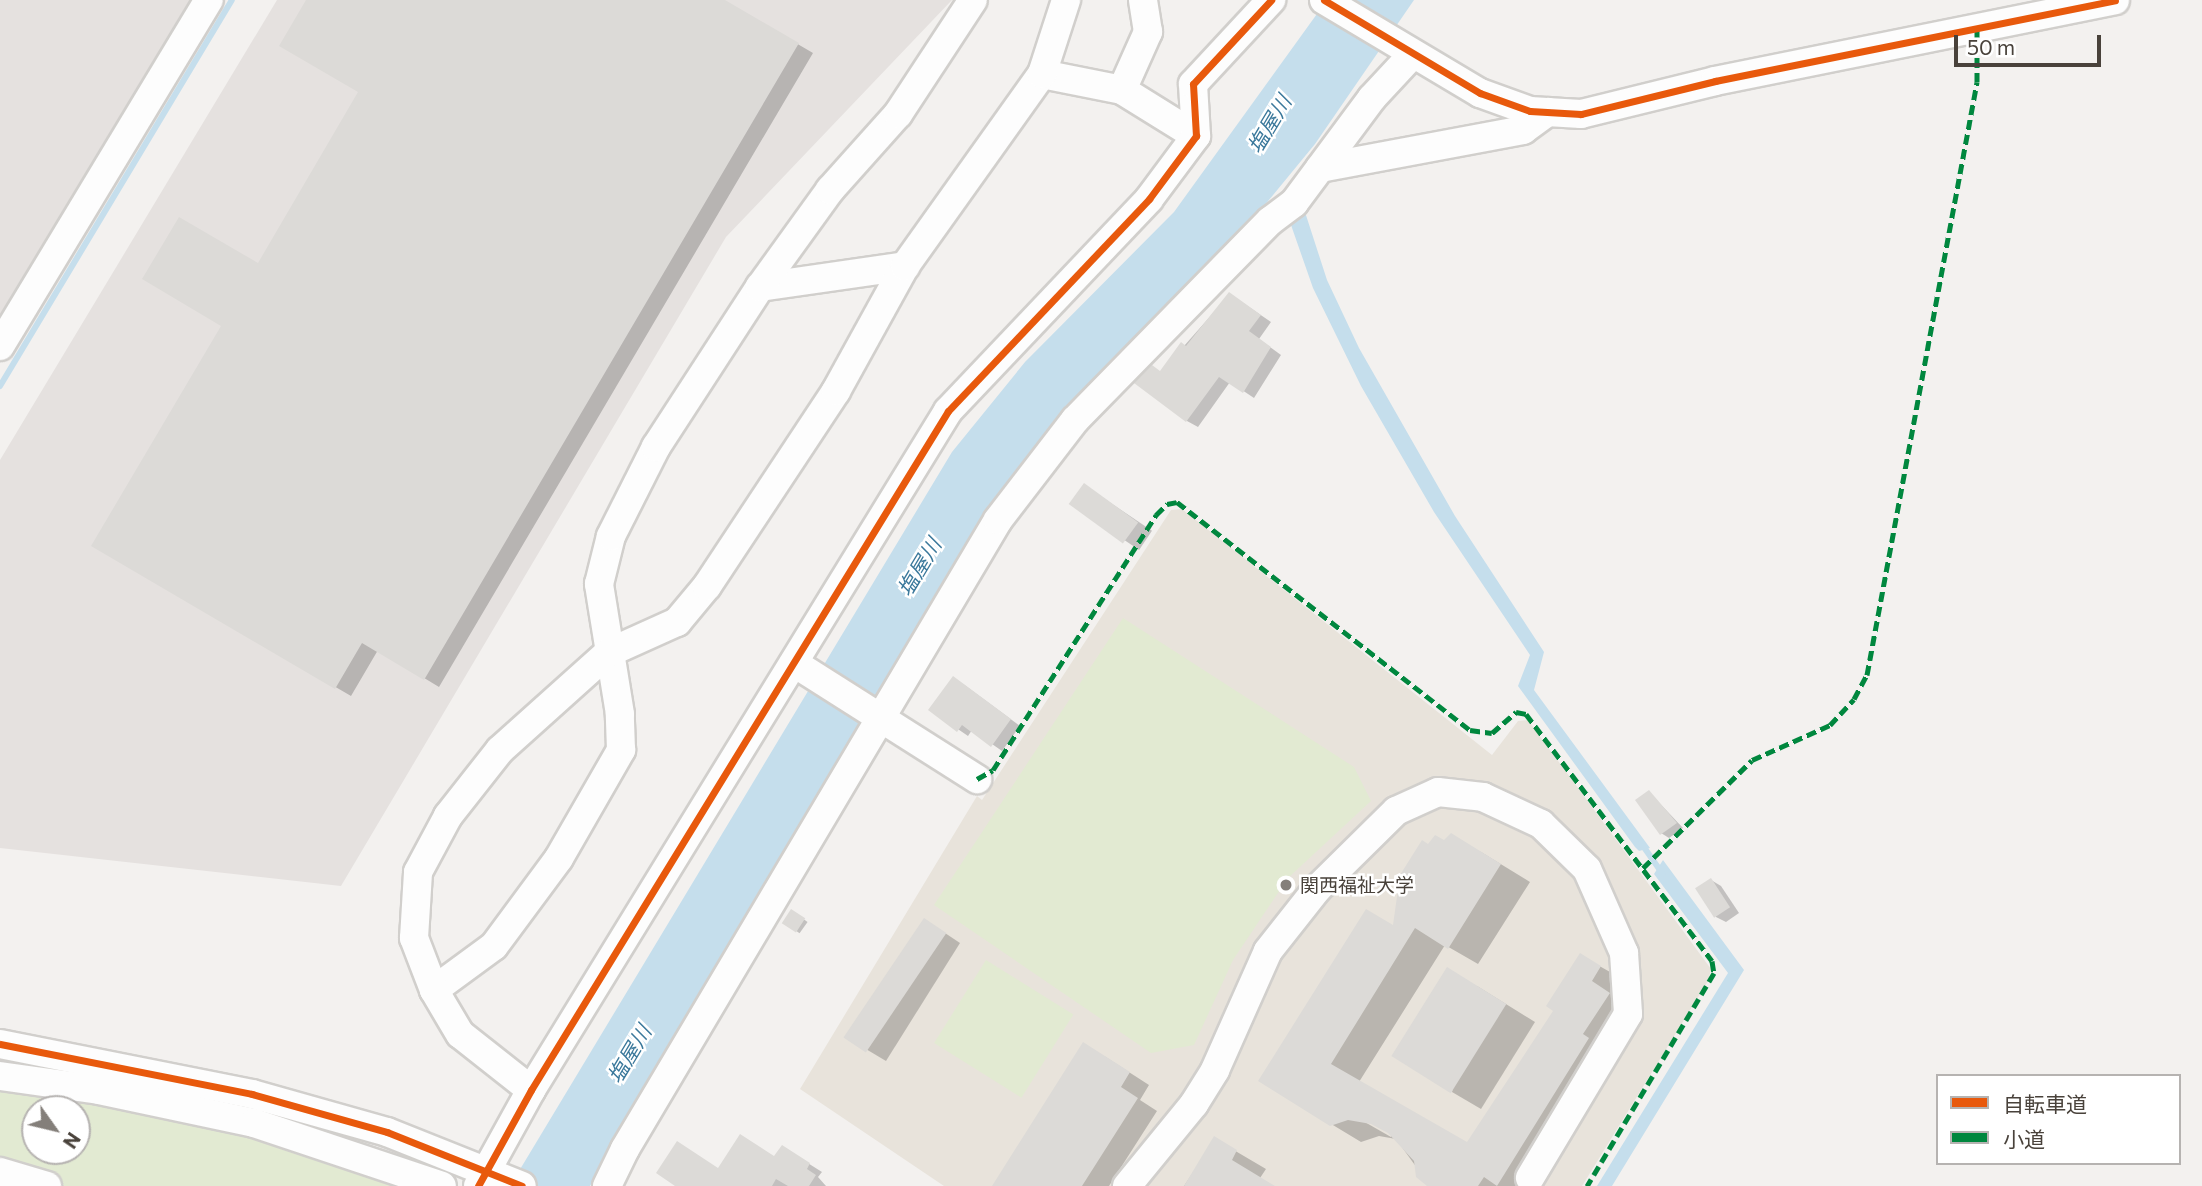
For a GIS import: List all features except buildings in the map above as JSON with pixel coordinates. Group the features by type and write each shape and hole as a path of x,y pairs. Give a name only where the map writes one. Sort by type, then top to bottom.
{"street":[{"path":"0,346 209,0"},
{"path":"434,990 494,946 558,858 621,750 620,714 608,653 599,584 611,537 656,447 760,287 830,190 898,114 973,0"},
{"path":"531,1090 460,1034 434,990 414,938 418,872 448,816 500,750 608,653 677,622 707,586 835,391 905,265 1042,74 1066,0"},
{"path":"1122,90 1148,32 1143,0"},
{"path":"482,1178 531,1090 948,411 1149,199 1196,136 1193,85 1271,0"},
{"path":"1324,0 1407,52 1480,93 1530,111 1581,114 1715,81 2115,0"},
{"path":"607,1186 625,1149 883,719 969,564 1068,429 1247,243 1294,203 1407,52"},
{"path":"1042,74 1122,90 1196,136"},
{"path":"1320,168 1522,130 1548,112"},
{"path":"760,287 905,265"},
{"path":"794,663 977,779"},
{"path":"1127,1186 1194,1104 1215,1070 1268,951 1309,900 1396,811 1438,792 1483,797 1541,824 1587,869 1625,953 1628,1014 1530,1178"},
{"path":"0,1044 252,1094 387,1132 482,1178 522,1186"},
{"path":"0,1076 99,1090 254,1123 442,1186"},
{"path":"0,1172 47,1186"}],"shaded area":[{"path":"0,0 220,0 0,358"},
{"path":"277,0 952,0 726,237 341,886 0,848 0,460"},
{"name":"関西福祉大学","path":"1182,509 1492,755 1518,721 1528,720 1711,969 1708,981 1582,1186 944,1186 800,1089 977,796 982,800 1171,510"}],"green space":[{"path":"1123,618 1354,767 1371,801 1288,878 1233,960 1194,1045 1151,1053 934,905"},
{"path":"986,960 1073,1015 1021,1098 934,1043"},
{"path":"0,1081 177,1107 440,1186 0,1186"}],"water":[{"name":"塩屋川","path":"1327,0 1414,0 1315,144 1264,206 1064,413 979,529 737,929 590,1186 510,1186 952,452 1025,362 1174,212"},
{"path":"1304,209 1327,280 1359,348 1455,516 1544,652 1534,690 1650,848 1639,851 1635,847 1518,686 1530,655 1434,512 1361,386 1313,288 1291,225"},
{"path":"1663,860 1744,970 1612,1186 1597,1186 1728,973 1654,874"}],"waterway":[{"path":"0,386 232,0"},
{"path":"1641,843 1663,874"}],"marked path":[{"path":"1643,868 1752,760 1830,725 1854,699 1867,675 1977,82 1977,28"},
{"path":"977,779 993,770 1156,515 1167,504 1177,502 1470,730 1492,733 1516,712 1526,714 1712,961 1714,973 1587,1186"}],"cycle path":[{"path":"478,1186 531,1090 948,411 1149,199 1196,136 1193,84 1271,0"},
{"path":"1324,0 1480,93 1530,111 1581,114 1715,81 2115,0"},
{"path":"0,1044 252,1094 387,1132 522,1186"}],"place":[{"name":"関西福祉大学","path":"1286,885"}]}
